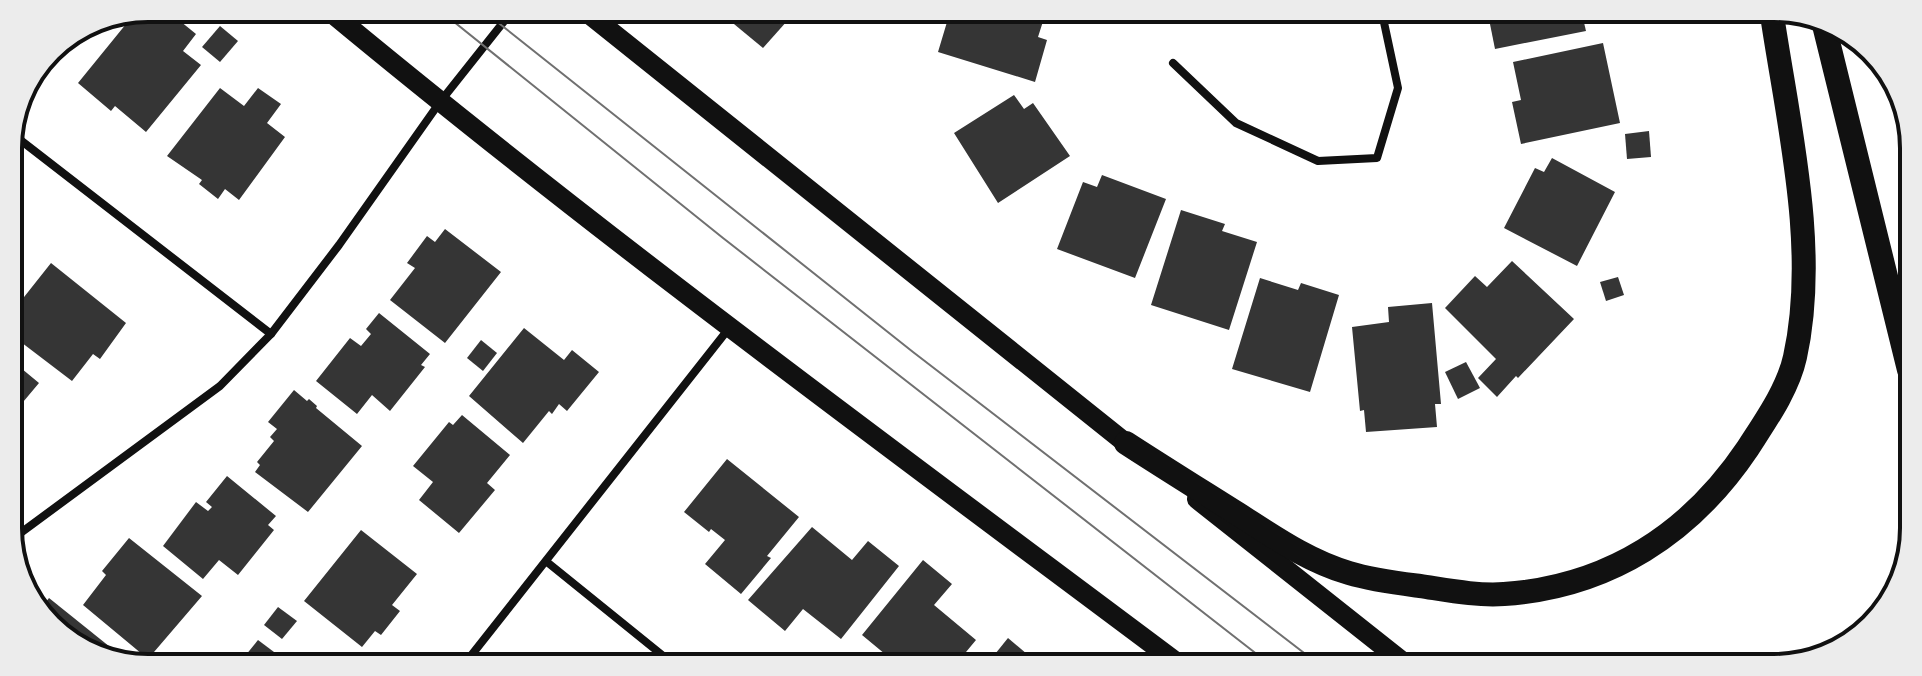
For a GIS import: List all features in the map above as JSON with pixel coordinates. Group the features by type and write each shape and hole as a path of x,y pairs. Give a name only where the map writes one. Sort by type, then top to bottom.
{"highway":[{"path":"1126,443 1304,556 1350,574 1398,583 1502,594 1555,588 1610,567 1661,542 1703,506 1739,462 1771,413 1795,359 1802,298 1802,237 1773,22"},
{"path":"1826,34 1900,333"}],"main road":[{"path":"343,22 440,102 730,327 1165,654"},
{"path":"599,22 1393,654"}],"street":[{"path":"22,532 220,386 271,334 339,245 440,102 503,22"},
{"path":"1173,63 1236,123 1318,161 1377,158 1398,88 1384,22"},
{"path":"22,141 271,334"},
{"path":"472,654 730,327"},
{"path":"547,562 661,654"}],"building":[{"path":"181,22 196,34 183,51 201,65 146,132 115,106 111,111 78,83 126,24"},
{"path":"732,22 786,22 763,48"},
{"path":"947,22 1043,22 1038,37 1047,40 1035,82 938,52"},
{"path":"1490,22 1584,22 1586,31 1495,49"},
{"path":"220,26 238,41 220,62 202,47"},
{"path":"1603,43 1620,123 1521,144 1512,102 1521,100 1513,62"},
{"path":"220,88 244,106 258,88 281,104 267,123 285,137 239,200 225,189 218,199 199,184 202,180 167,156"},
{"path":"1014,95 1024,109 1033,103 1070,156 998,203 954,133"},
{"path":"1649,131 1651,157 1627,159 1625,134"},
{"path":"1552,158 1615,192 1577,266 1504,228 1535,168 1544,172"},
{"path":"1102,175 1166,199 1135,278 1057,249 1083,182 1097,187"},
{"path":"1181,210 1225,224 1222,231 1257,242 1229,330 1151,305"},
{"path":"445,229 501,272 445,343 390,300 415,268 407,263 427,236 435,242"},
{"path":"1512,261 1574,319 1497,397 1478,378 1496,359 1445,308 1475,276 1487,287"},
{"path":"51,263 126,323 100,359 93,354 72,381 22,343 22,300"},
{"path":"1618,277 1624,295 1606,301 1600,282"},
{"path":"1260,278 1298,290 1301,283 1339,295 1310,392 1232,369"},
{"path":"1432,303 1441,404 1435,404 1437,427 1366,432 1364,410 1360,411 1352,327 1389,322 1388,307"},
{"path":"379,313 430,354 421,365 425,367 390,411 372,395 357,414 316,381 350,338 361,346 371,334 366,329"},
{"path":"524,328 564,360 572,350 599,372 567,411 559,404 552,414 549,411 523,443 469,396"},
{"path":"481,340 497,353 483,371 467,358"},
{"path":"1466,362 1480,388 1458,399 1445,372"},
{"path":"22,369 39,383 22,403"},
{"path":"294,390 307,401 309,399 362,446 308,512 255,472 260,465 257,462 274,441 270,437 277,429 268,422"},
{"path":"462,415 510,455 487,483 495,490 459,533 419,500 433,482 413,466 449,422 453,425"},
{"path":"727,459 799,517 741,594 705,564 725,540 711,529 709,532 684,512"},
{"path":"227,476 276,516 268,525 274,530 238,575 219,560 203,579 163,546 196,502 208,511 212,507 206,502"},
{"path":"812,527 852,560 868,541 899,566 841,639 803,609 785,631 748,600"},
{"path":"361,530 417,574 392,605 400,611 381,635 375,631 362,647 304,601"},
{"path":"129,538 202,596 152,654 141,654 83,605 106,575 102,571"},
{"path":"923,560 952,584 934,605 976,640 964,654 885,654 862,635"},
{"path":"49,598 111,648 78,633 46,602"},
{"path":"278,607 297,621 282,639 264,625"},
{"path":"1008,638 1027,654 995,654"},
{"path":"258,640 277,654 247,654"}],"tram line":[{"path":"454,22 723,238 1257,654"},
{"path":"497,22 913,352 1305,654"}]}
